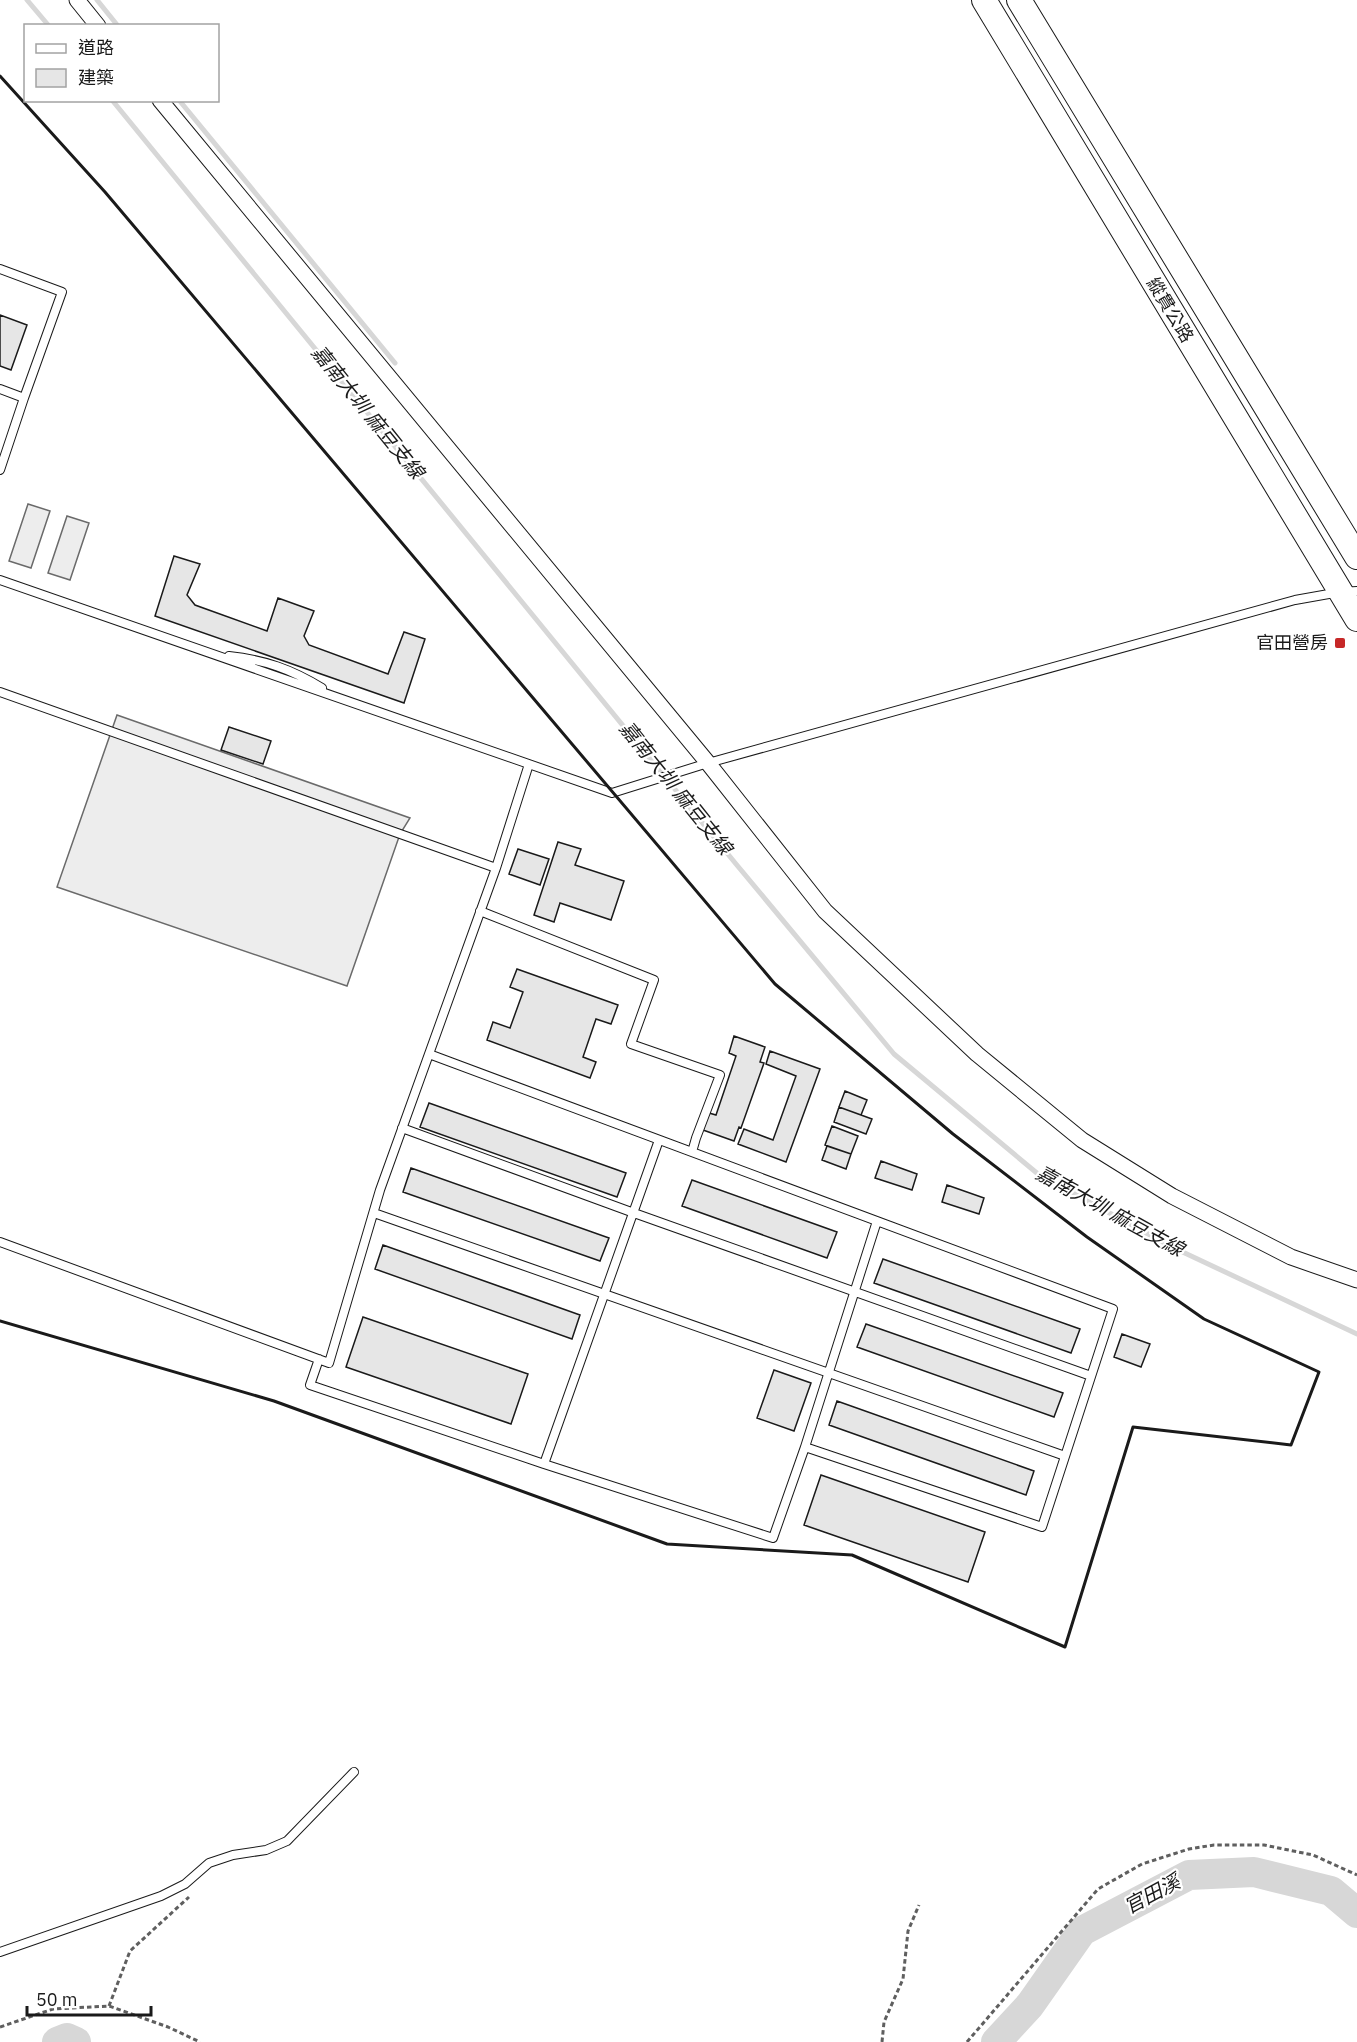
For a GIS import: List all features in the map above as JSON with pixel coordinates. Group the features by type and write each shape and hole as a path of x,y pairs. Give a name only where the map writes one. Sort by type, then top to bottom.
{"main road":[{"name":"縱貫公路","path":"984,0 1348,592 1357,619"},
{"name":"縱貫公路","path":"1019,0 1357,557"}],"street":[{"path":"77,0 96,24"},
{"path":"162,102 708,763 825,911 977,1054 1082,1140 1172,1196 1291,1257 1357,1280"}],"lane":[{"path":"0,269 62,292 0,470"},
{"path":"0,389 24,398"},
{"path":"0,580 612,793 708,763 1295,600 1348,592"},
{"path":"0,692 496,868"},
{"path":"0,1242 329,1363 402,1128 496,868 529,764"},
{"path":"480,911 654,980 631,1044 720,1075 692,1152"},
{"path":"429,1054 1113,1309 1042,1527 805,1447"},
{"path":"402,1128 1091,1376"},
{"path":"544,1464 659,1140"},
{"path":"374,1213 1065,1456"},
{"path":"319,1359 310,1385 773,1538 805,1447 877,1221"},
{"path":"0,1952 161,1896 185,1884 209,1863 233,1855 266,1850 287,1841 354,1772"}],"path":[{"path":"967,2042 1098,1889 1142,1864 1189,1849 1214,1845 1248,1844 1289,1849 1313,1855 1357,1875"},
{"path":"109,2006 130,1951 193,1893"},
{"path":"882,2042 884,2022 903,1979 908,1931 919,1905"},
{"path":"0,2027 53,2009 109,2006 168,2027 200,2042"}],"shaded area":[{"path":"28,504 50,511 31,568 9,561"},
{"path":"67,516 89,523 70,580 48,573"},
{"path":"117,715 410,818 400,834 347,986 57,887"}],"building":[{"path":"0,315 27,325 11,370 0,366"},
{"path":"174,556 200,564 187,595 195,605 267,631 278,598 314,611 304,636 309,645 388,674 404,632 425,639 404,703 155,616"},
{"path":"229,727 271,741 263,764 221,750"},
{"path":"558,842 581,849 575,865 624,881 611,920 560,903 554,922 534,915"},
{"path":"518,849 549,859 540,885 509,874"},
{"path":"517,969 618,1005 611,1024 596,1019 583,1057 596,1062 590,1078 487,1040 493,1022 510,1028 523,992 510,987"},
{"path":"734,1036 765,1047 760,1062 764,1063 741,1128 739,1127 734,1141 703,1130 709,1113 716,1115 736,1056 729,1053"},
{"path":"770,1051 820,1069 786,1162 738,1144 744,1129 773,1140 796,1076 766,1064"},
{"path":"845,1091 867,1100 861,1115 839,1107"},
{"path":"429,1103 626,1173 617,1197 420,1127"},
{"path":"839,1107 872,1119 866,1134 834,1122"},
{"path":"832,1126 858,1136 851,1154 825,1145"},
{"path":"827,1146 851,1154 846,1169 822,1160"},
{"path":"881,1161 917,1174 912,1190 875,1178"},
{"path":"411,1168 609,1238 600,1261 403,1192"},
{"path":"692,1180 837,1232 827,1258 682,1206"},
{"path":"947,1185 984,1198 979,1214 942,1202"},
{"path":"383,1245 580,1315 572,1339 375,1269"},
{"path":"883,1259 1080,1329 1071,1353 874,1283"},
{"path":"363,1317 528,1374 511,1424 346,1367"},
{"path":"866,1324 1063,1393 1054,1417 857,1347"},
{"path":"1122,1334 1150,1344 1141,1367 1114,1357"},
{"path":"774,1370 811,1383 794,1431 757,1418"},
{"path":"837,1401 1034,1471 1026,1495 829,1425"},
{"path":"821,1475 985,1532 968,1582 804,1525"}],"waterway":[{"name":"嘉南大圳 麻豆支線","path":"27,0 47,24"},
{"path":"97,0 116,24"},
{"name":"嘉南大圳 麻豆支線","path":"114,102 894,1054 1038,1174 1172,1247 1357,1334"},
{"path":"181,102 395,363"},
{"name":"官田溪","path":"996,2042 1030,2005 1082,1931 1189,1875 1254,1872 1331,1891 1357,1913"},
{"name":"官田溪","path":"57,2042 67,2038 76,2042"}],"wall":[{"path":"0,76 105,192 775,984 953,1134 1087,1237 1204,1319 1319,1372 1291,1445 1133,1427 1065,1647 852,1555 667,1544 274,1401 0,1321"}],"place":[{"name":"官田營房","path":"1340,643"}]}
